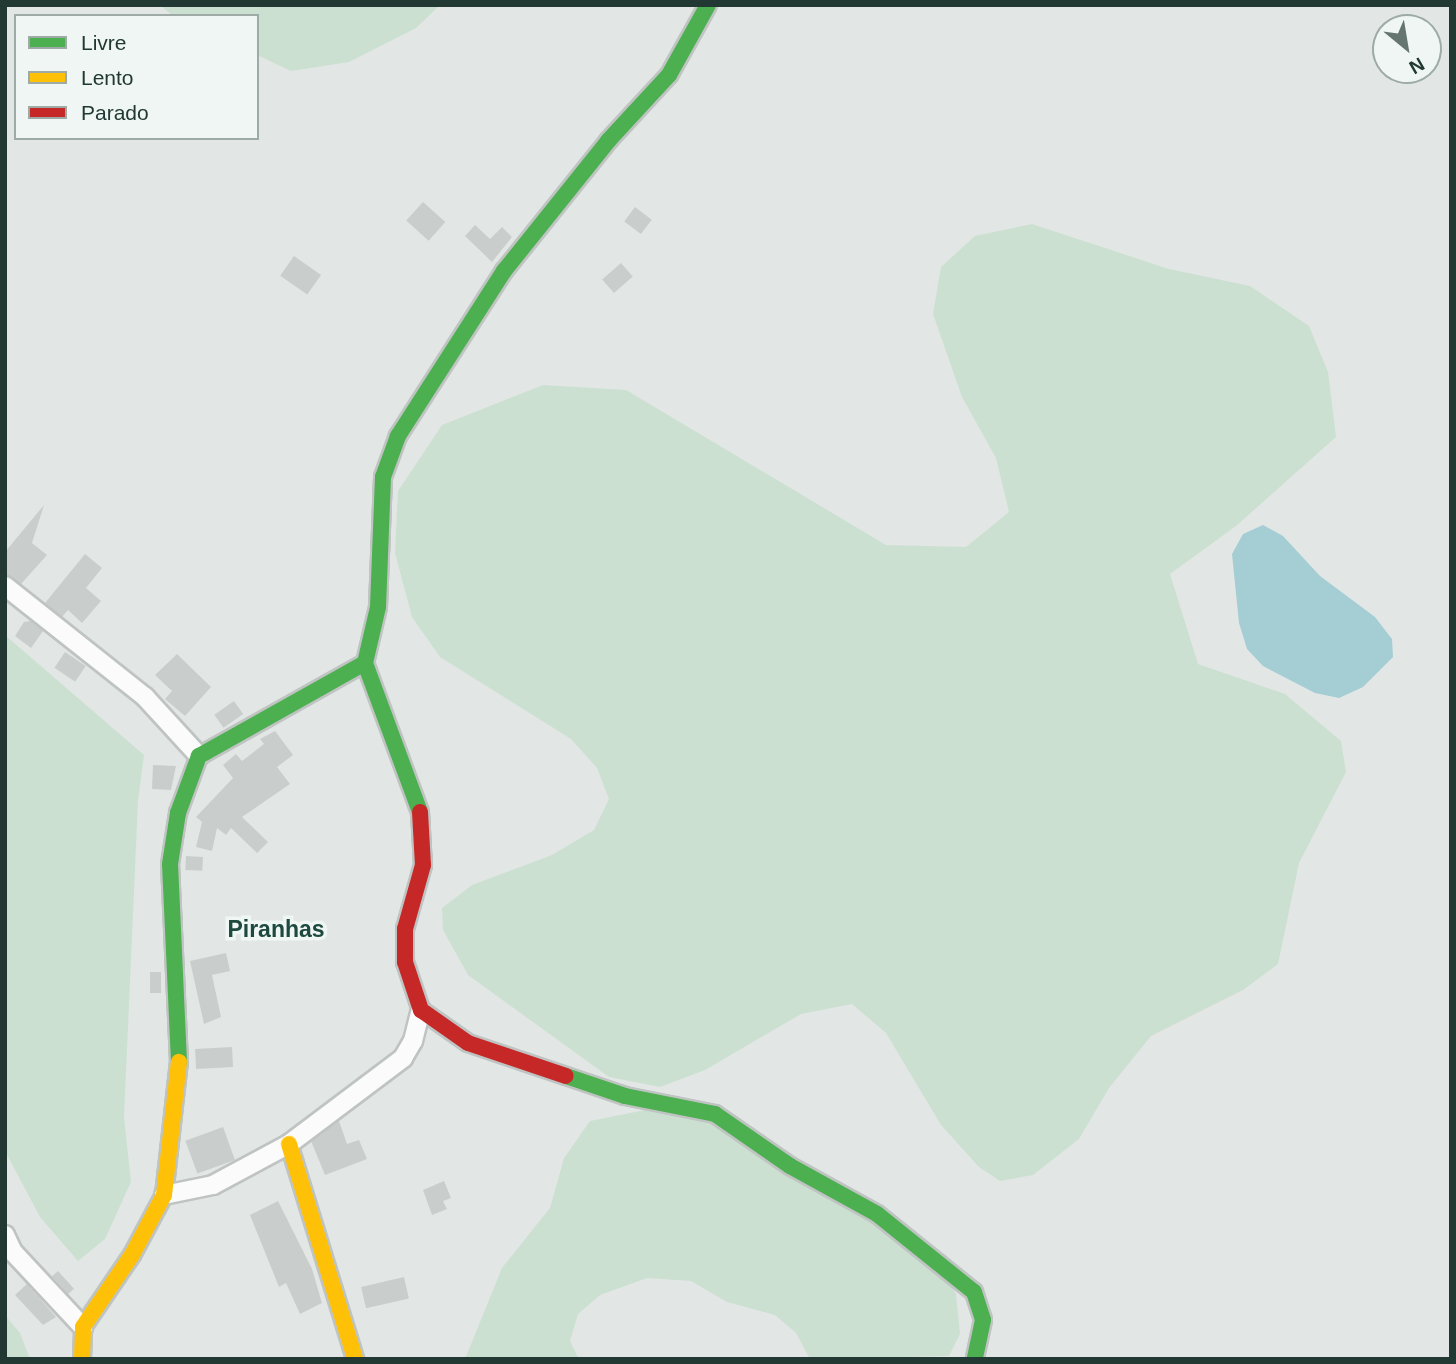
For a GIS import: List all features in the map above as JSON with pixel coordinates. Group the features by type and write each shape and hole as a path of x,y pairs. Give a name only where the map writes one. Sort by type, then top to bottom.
{"street":[{"path":"164,1195 213,1185 289,1144 403,1058 413,1041 421,1010 404,944 423,865 424,823 365,663 378,607 383,477 398,436 503,271 608,141 669,75 708,5"},
{"path":"5,586 145,697 199,756"},
{"path":"82,1359 83,1327 132,1255 164,1195 180,1055 170,864 178,813 199,756 365,663"},
{"path":"421,1010 454,1035 506,1058 625,1096 699,1108 733,1122 790,1166 877,1214 963,1280 981,1309 982,1339 975,1359"},
{"path":"289,1144 355,1359"},
{"path":"5,1235 13,1252 83,1327"}],"green space":[{"path":"160,5 440,5 416,28 349,62 291,71 259,56 259,14 171,14"},
{"path":"1032,224 1169,269 1250,286 1309,326 1328,372 1336,437 1236,526 1170,574 1198,664 1285,694 1341,741 1346,772 1299,863 1278,964 1243,990 1151,1036 1109,1088 1079,1139 1033,1175 1000,1181 979,1167 941,1125 886,1033 852,1004 801,1014 705,1070 660,1087 609,1077 468,975 443,930 442,908 472,885 552,855 594,830 609,799 597,768 571,739 440,657 412,617 395,553 398,491 442,425 543,385 626,390 886,545 966,547 1009,512 996,458 962,397 933,314 941,267 975,236"},
{"path":"5,635 144,755 138,801 124,1117 131,1182 105,1239 78,1261 40,1217 5,1151"},
{"path":"665,1106 723,1125 891,1231 948,1279 956,1294 960,1334 949,1356 810,1359 796,1333 775,1315 727,1302 691,1281 647,1278 600,1295 578,1314 570,1341 579,1359 465,1359 502,1268 550,1208 564,1158 590,1121"},
{"path":"5,1315 20,1333 30,1359 5,1359"}],"water":[{"path":"1263,525 1283,536 1320,576 1375,617 1392,639 1393,657 1363,687 1339,698 1315,693 1263,666 1247,649 1239,623 1232,554 1243,534"}],"building":[{"path":"423,202 445,222 429,241 406,221"},
{"path":"635,207 652,220 641,234 624,221"},
{"path":"475,225 490,239 502,227 512,237 492,262 465,236"},
{"path":"294,256 321,275 307,295 280,276"},
{"path":"621,263 633,277 614,293 602,279"},
{"path":"44,505 32,543 47,555 21,584 5,575 5,552"},
{"path":"85,554 102,568 86,588 101,601 82,623 68,610 62,617 45,603"},
{"path":"31,621 43,631 31,648 15,636 24,622"},
{"path":"65,652 86,666 75,682 54,668"},
{"path":"177,654 211,687 185,716 165,699 172,691 155,675"},
{"path":"234,701 243,714 224,728 214,715"},
{"path":"275,731 293,755 277,767 290,784 242,817 268,842 257,853 231,828 226,835 217,828 212,851 196,847 202,822 196,817 233,778 223,765 236,754 242,761 264,744 260,739"},
{"path":"153,765 176,766 171,790 152,789"},
{"path":"186,856 203,857 202,871 185,870"},
{"path":"226,953 230,971 212,975 221,1017 204,1024 190,961"},
{"path":"150,972 161,972 161,993 150,993"},
{"path":"232,1047 233,1067 196,1069 195,1049"},
{"path":"339,1121 347,1144 359,1140 367,1159 325,1175 311,1141"},
{"path":"223,1127 235,1160 197,1174 185,1141"},
{"path":"444,1181 451,1198 443,1201 447,1209 432,1215 423,1190"},
{"path":"278,1201 312,1269 322,1303 300,1314 286,1283 279,1287 250,1215"},
{"path":"58,1271 74,1289 68,1294 52,1276"},
{"path":"404,1277 409,1298 366,1308 361,1287"},
{"path":"27,1284 56,1317 43,1325 15,1295"}],"traffic: fast":[{"path":"420,812 365,663 378,607 383,477 398,436 504,271 608,141 669,75 708,5"},
{"path":"179,1062 170,864 178,813 199,756 365,663"},
{"path":"566,1076 625,1096 715,1114 790,1166 877,1214 974,1292 983,1320 975,1359"}],"traffic: slow":[{"path":"82,1359 83,1327 132,1255 164,1195 179,1062"},
{"path":"289,1144 355,1359"}],"traffic: jam":[{"path":"420,812 423,865 405,929 405,962 421,1010 468,1043 566,1076"}],"district":[{"name":"Piranhas","path":"276,929"}]}
